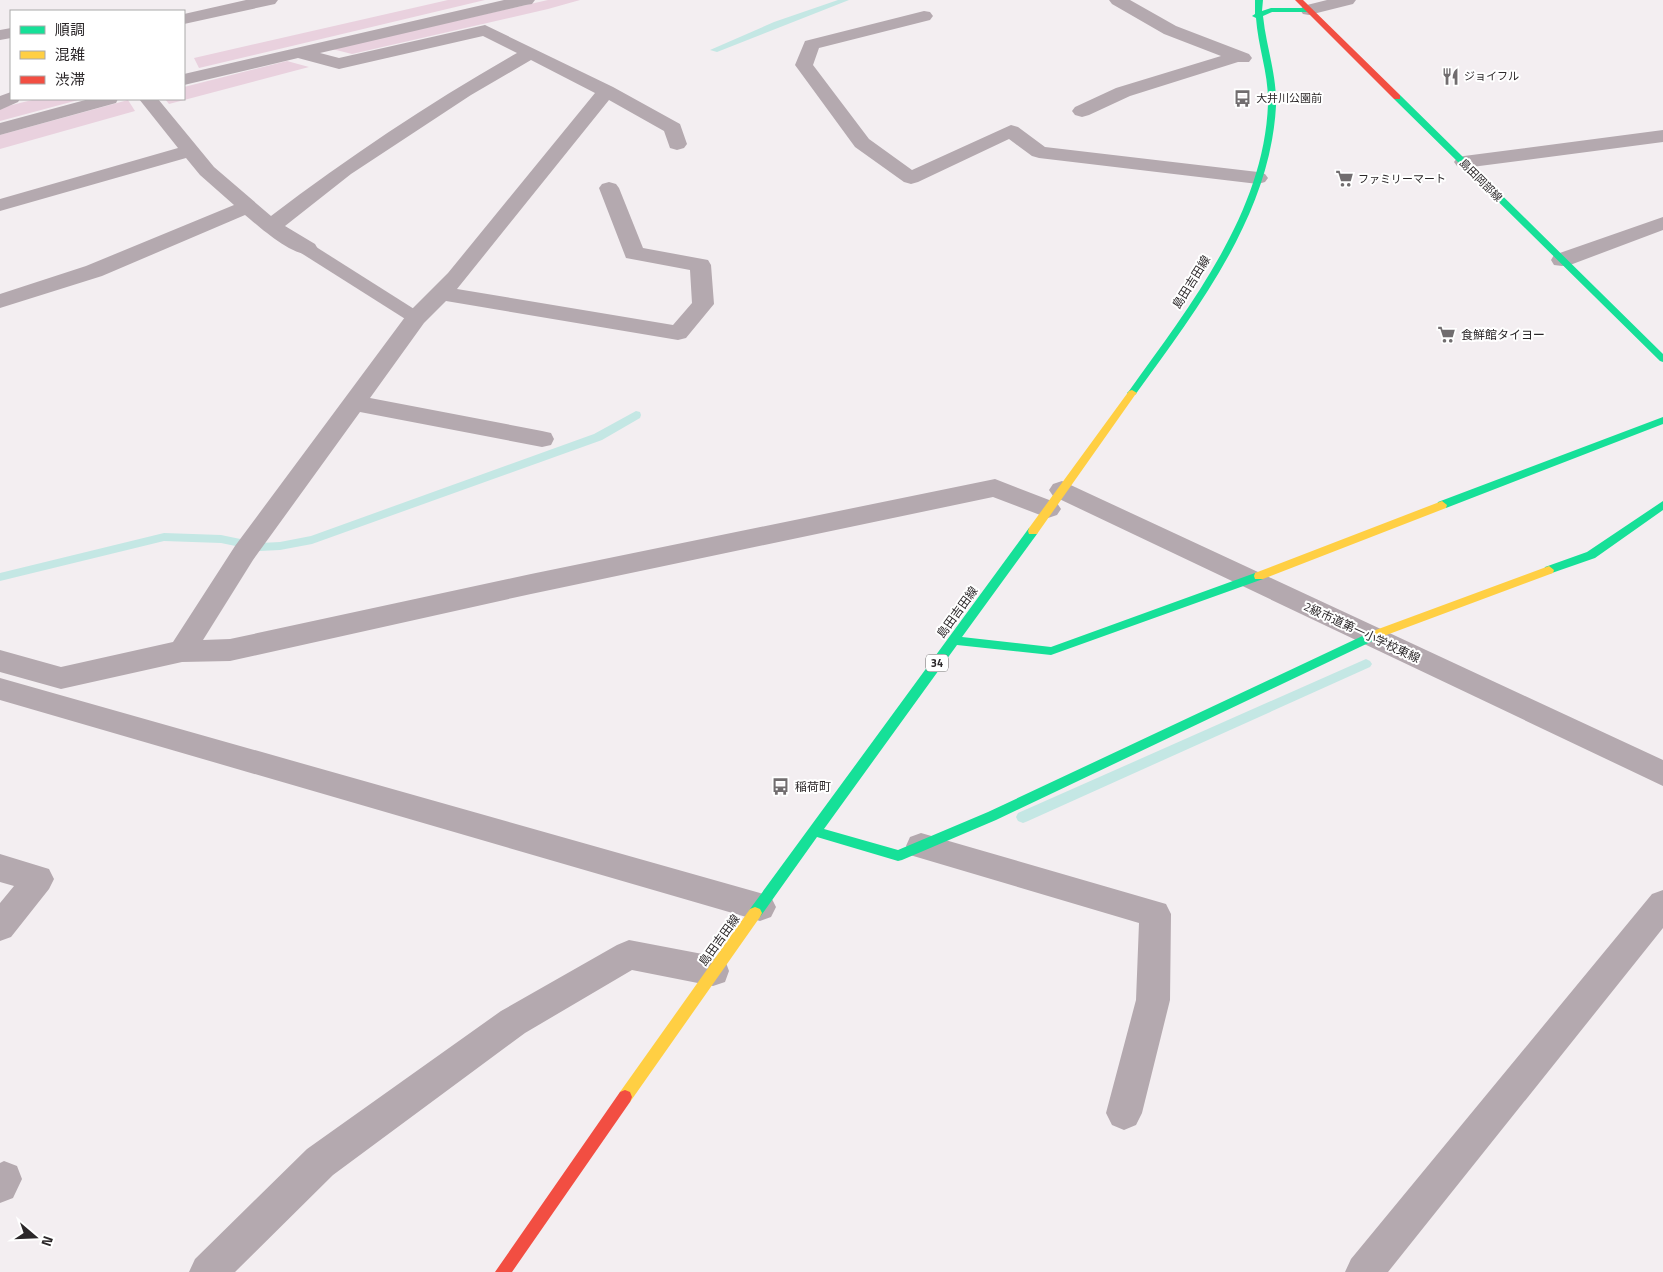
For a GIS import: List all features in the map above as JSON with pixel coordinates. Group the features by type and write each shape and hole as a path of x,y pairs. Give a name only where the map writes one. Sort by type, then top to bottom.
{"main road":[{"name":"島田吉田線","path":"504,1272 713,972 955,640 1193,307 1242,220 1258,178 1266,149 1272,101 1256,16 1259,0"},
{"path":"1256,16 1271,10 1304,5"},
{"name":"島田岡部線","path":"1304,5 1663,359"},
{"path":"955,640 1051,651 1250,579 1663,420"},
{"path":"814,831 898,856 992,816 1371,636 1591,555 1663,506"}],"street":[{"path":"185,19 270,0"},
{"path":"186,75 526,0"},
{"path":"1118,0 1170,30 1236,57 1265,60"},
{"path":"1304,5 1347,0"},
{"path":"924,16 811,45 804,65 862,143 911,178 1011,131 1039,152 1258,178"},
{"path":"296,52 339,64 484,30 606,91 673,128 677,144"},
{"path":"271,226 344,170 464,92 530,52"},
{"path":"1082,111 1123,92 1236,57"},
{"path":"182,651 244,553 416,318 456,278 606,91"},
{"path":"0,129 105,100"},
{"path":"149,100 207,171 271,226 307,250"},
{"path":"1464,162 1663,136"},
{"path":"0,205 190,151"},
{"path":"441,293 678,332 703,304 700,265 634,253 609,188"},
{"path":"0,301 94,271 248,206"},
{"path":"1562,260 1663,223"},
{"path":"353,404 542,439"},
{"name":"2級市道第一小学校東線","path":"0,661 61,678 182,651 230,650 531,584 995,488 1055,499 1250,579 1663,774"},
{"path":"12,692 43,673"},
{"path":"12,692 760,907"},
{"path":"921,846 1155,914 1153,1000 1124,1112"},
{"path":"0,868 38,879 0,927"},
{"path":"1364,1272 1663,904"},
{"path":"208,1272 320,1162 513,1022 629,955 713,972"}],"lane":[{"path":"307,250 416,318"}],"shaded area":[{"path":"448,0 485,0 199,68 194,58"},
{"path":"548,0 580,0 352,54 332,49"},
{"path":"287,61 309,67 185,100 185,87"},
{"path":"32,100 78,100 0,121 0,108"},
{"path":"128,100 135,111 0,149 0,135"},
{"path":"166,100 184,100 169,104"}],"waterway":[{"path":"714,50 777,24 845,0"},
{"path":"0,577 164,537 221,539 260,547 280,546 312,540 598,437 636,415"},
{"path":"1023,817 1366,664"}],"traffic: fast":[{"path":"1132,393 1202,293 1223,258 1241,222 1256,185 1267,146 1272,106 1270,79 1260,27 1259,0"},
{"path":"1256,16 1271,10 1309,10"},
{"path":"1397,97 1663,359"},
{"path":"1442,505 1663,420"},
{"path":"1549,570 1591,555 1663,505"},
{"path":"755,913 1033,531"},
{"path":"955,640 1051,651 1259,576"},
{"path":"814,831 898,856 992,816 1377,634"}],"traffic: slow":[{"path":"1033,531 1132,393"},
{"path":"1259,576 1442,505"},
{"path":"1377,634 1549,570"},
{"path":"625,1097 755,913"}],"traffic: jam":[{"path":"1299,0 1397,97"},
{"path":"503,1272 625,1097"}],"place":[{"name":"ジョイフル","path":"1450,76"},
{"name":"大井川公園前","path":"1242,98"},
{"name":"ファミリーマート","path":"1344,179"},
{"name":"食鮮館タイヨー","path":"1447,334"},
{"name":"稲荷町","path":"781,786"}]}
